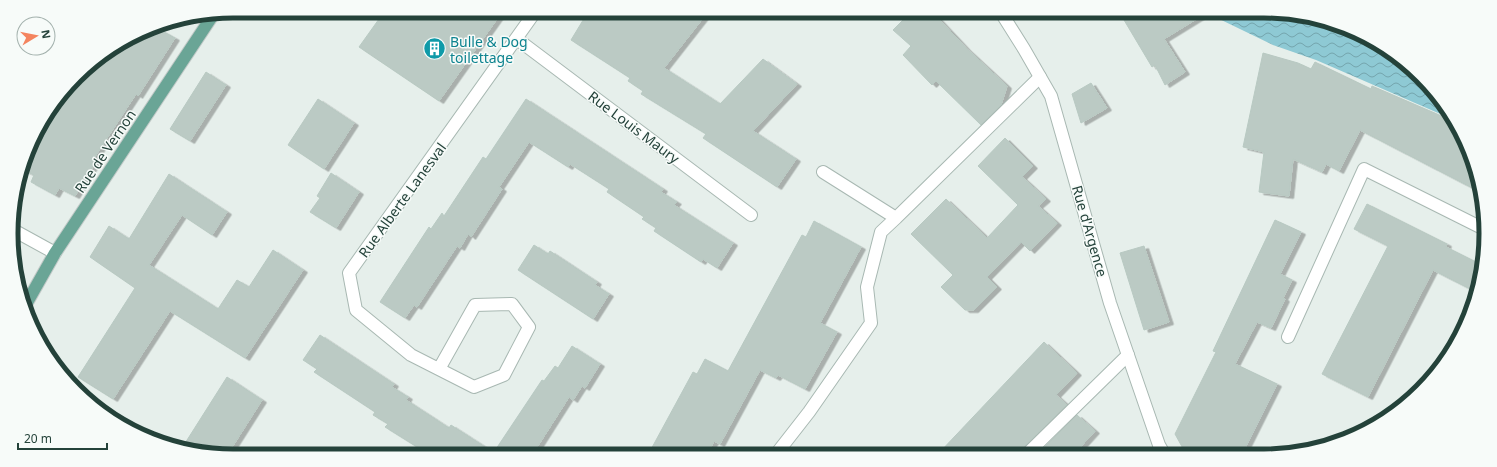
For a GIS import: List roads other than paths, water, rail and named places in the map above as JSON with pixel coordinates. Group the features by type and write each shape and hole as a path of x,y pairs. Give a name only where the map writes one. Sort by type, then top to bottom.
{"main road":[{"name":"Rue de Vernon","path":"28,300 55,253 210,19"}],"street":[{"name":"Rue Alberte Lanesval","path":"439,369 475,305 512,304 529,328 504,375 474,387 411,356 356,310 349,273 531,18"},
{"name":"Rue d'Argence","path":"1004,18 1051,96 1110,303 1161,449"},
{"name":"Rue Louis Maury","path":"517,39 750,215"},
{"path":"780,449 809,412 871,323 867,287 881,232 1040,77"},
{"path":"1288,337 1364,169 1479,226"},
{"path":"822,172 896,218"},
{"path":"18,233 55,253"},
{"path":"1033,449 1128,354"}],"water":[{"path":"1217,18 1278,18 1319,25 1346,34 1383,54 1406,71 1426,91 1444,115 1316,60 1273,45"}],"place":[{"name":"Bulle & Dog toilettage","path":"434,49"}]}
